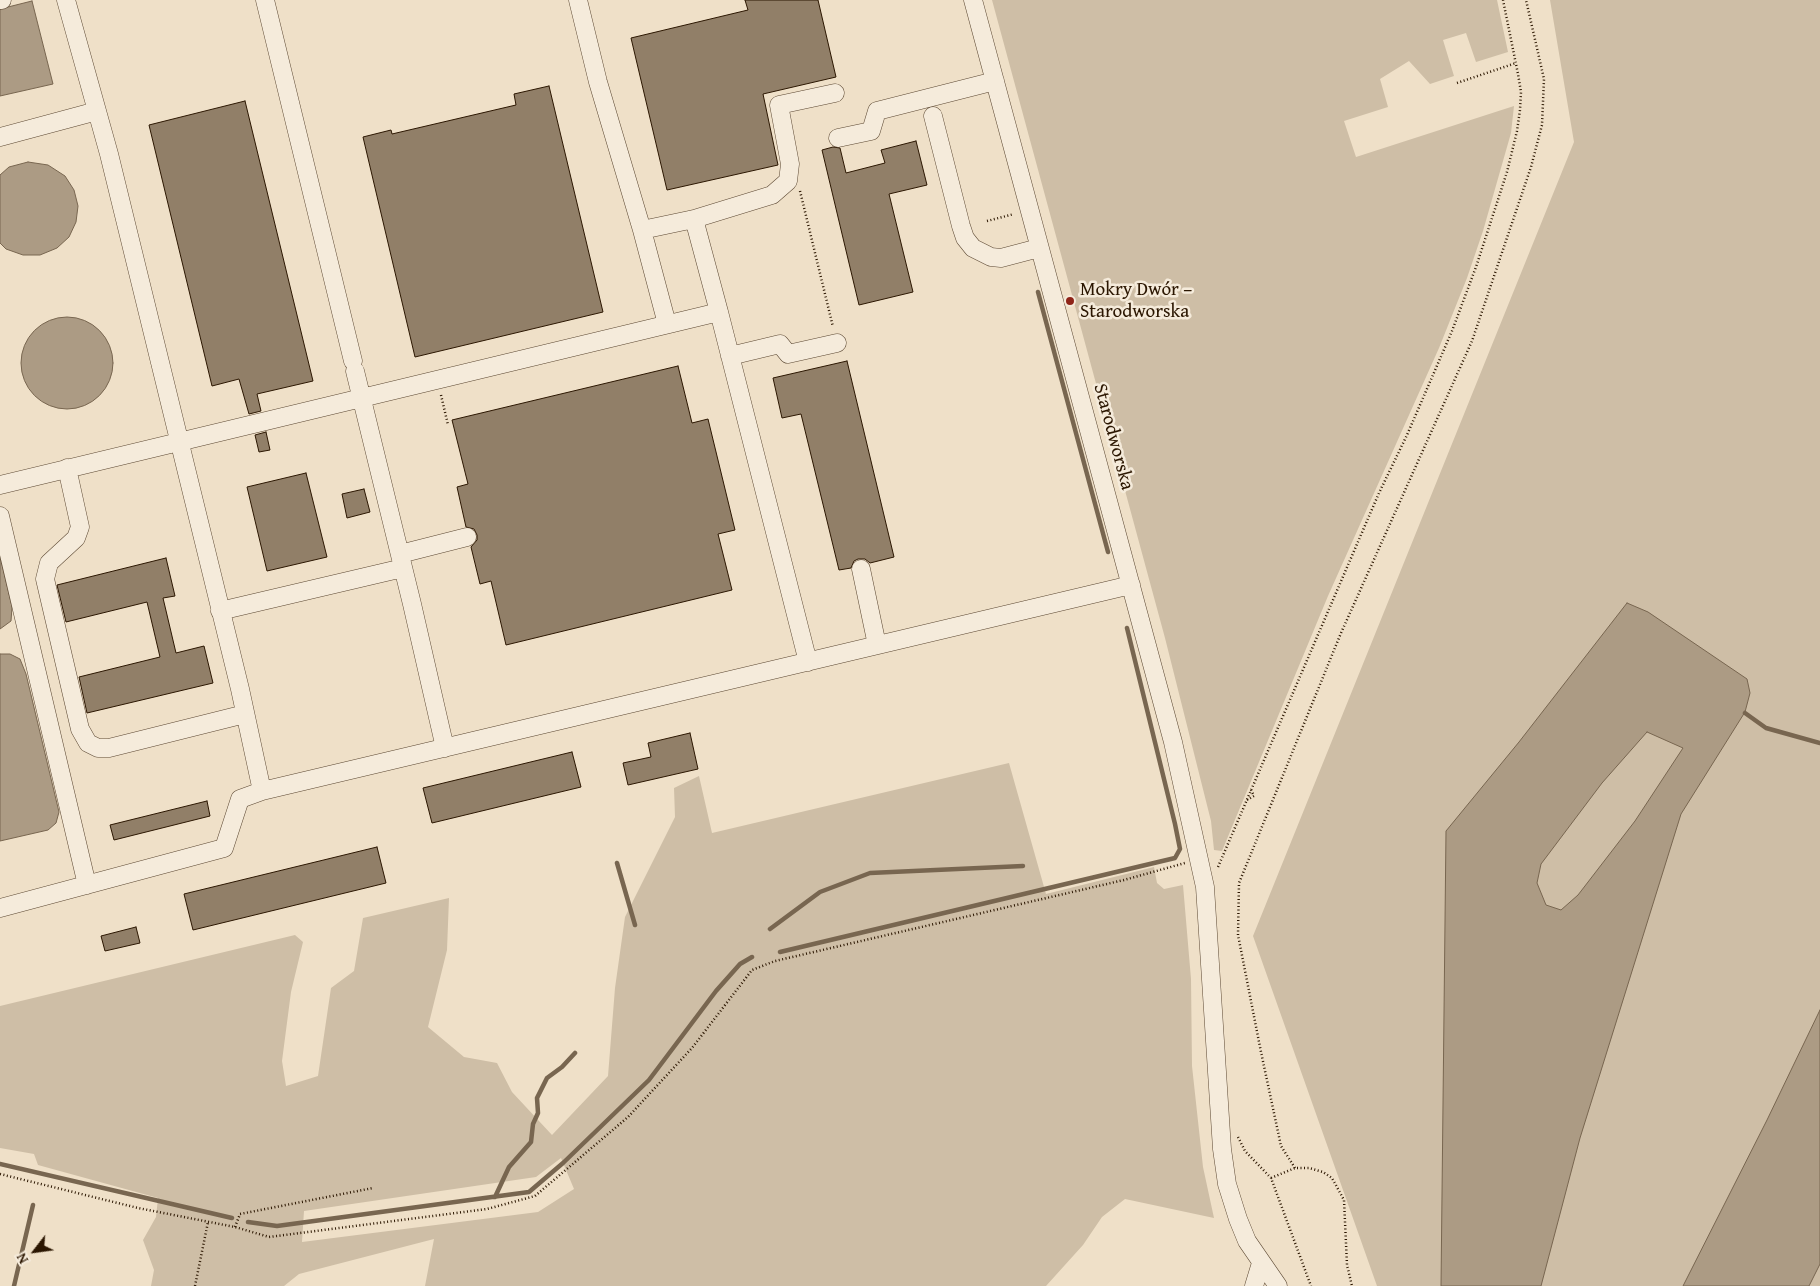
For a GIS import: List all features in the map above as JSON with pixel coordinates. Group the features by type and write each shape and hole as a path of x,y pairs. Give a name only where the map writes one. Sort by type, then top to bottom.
{"street":[{"path":"66,0 97,111 245,714 262,791"},
{"path":"265,0 401,561 444,748"},
{"path":"578,0 598,82 642,230 667,324"},
{"name":"Starodworska","path":"973,0 1173,742 1199,859 1205,887 1220,1123 1227,1184 1238,1219 1261,1263 1278,1286"},
{"path":"838,138 871,131 877,111 995,81"},
{"path":"642,230 694,218 772,195 788,181 790,164 779,105 835,92"},
{"path":"0,137 97,111"},
{"path":"933,116 961,226 965,238 973,248 991,257 1001,258 1039,248"},
{"path":"694,218 808,662"},
{"path":"0,485 719,312"},
{"path":"730,356 780,344 788,354 837,342"},
{"path":"67,468 80,527 76,538 49,563 45,579 80,729 88,742 98,748 109,748 245,714"},
{"path":"0,516 87,885"},
{"path":"220,611 401,561 468,537"},
{"path":"861,569 877,645"},
{"path":"0,908 224,848 240,798 262,791 1131,585"},
{"path":"1254,1286 1261,1263"}],"path":[{"path":"1205,887 1214,877 1375,502 1419,409 1452,331 1476,267 1517,131 1521,92 1503,0"},
{"path":"1296,1168 1281,1146 1257,1032 1238,935 1239,882 1341,633 1472,341 1531,168 1542,125 1544,79 1526,0"},
{"path":"1457,83 1516,63"},
{"path":"788,181 799,186 837,342"},
{"path":"987,221 1006,216"},
{"path":"438,379 448,425"},
{"path":"1247,800 1254,796 1251,789"},
{"path":"0,1174 138,1208 235,1227 269,1236 487,1209 535,1196 628,1117 692,1048 752,970 775,961 1124,880 1199,859"},
{"path":"1220,1123 1230,1122 1245,1151 1271,1178 1311,1286"},
{"path":"1271,1178 1296,1168 1309,1168 1324,1172 1332,1178 1340,1189 1344,1200 1347,1265 1352,1286"},
{"path":"235,1227 240,1214 373,1188"},
{"path":"195,1286 208,1222"}],"shaded area":[{"path":"992,0 1497,0 1508,52 1476,62 1466,33 1443,40 1454,76 1430,84 1409,61 1380,79 1388,107 1344,121 1356,157 1514,106 1511,133 1483,231 1467,278 1439,348 1328,596 1222,851 1214,850 1211,821 1165,638"},
{"path":"1550,0 1820,0 1820,1286 1377,1286 1253,936 1574,142"},
{"path":"32,1 53,84 0,96 0,9"},
{"path":"28,162 48,165 65,176 74,190 78,206 76,222 69,237 57,248 40,255 23,255 6,249 0,243 0,175 9,167"},
{"path":"67,317 85,320 100,330 110,345 113,363 110,381 100,396 85,406 67,409 49,406 34,396 24,381 21,363 24,345 34,330 49,320"},
{"path":"0,557 12,607 11,621 0,629"},
{"path":"1627,603 1648,612 1747,679 1750,693 1745,712 1681,814 1580,1138 1541,1286 1441,1286 1446,831 1519,742","holes":["1647,732 1683,748 1635,821 1578,895 1561,910 1546,905 1537,883 1541,864 1602,783"]},
{"path":"0,654 10,654 20,659 26,674 59,812 56,823 48,830 0,841"},
{"path":"1009,763 1046,894 1154,867 1157,883 1164,889 1183,885 1191,979 1192,1066 1203,1167 1214,1218 1125,1199 1102,1217 1083,1245 1046,1286 425,1286 434,1239 299,1274 284,1286 151,1286 154,1270 143,1240 156,1217 158,1198 38,1165 34,1154 0,1148 0,1006 295,935 303,942 291,992 282,1061 286,1086 318,1076 331,988 354,971 363,918 449,898 447,950 428,1027 464,1057 497,1063 512,1092 552,1135 608,1076 615,988 625,917 675,817 674,788 699,776 712,833","holes":["561,1158 574,1189 538,1212 302,1242 304,1211 536,1177"]},
{"path":"1820,1010 1820,1264 1809,1286 1683,1286 1767,1120"}],"building":[{"path":"745,0 818,0 836,77 763,94 778,165 667,190 631,38 748,10"},
{"path":"549,86 603,312 415,357 363,137 391,130 392,134 516,105 514,94"},
{"path":"245,101 313,381 257,394 261,411 249,414 239,379 212,386 149,125"},
{"path":"916,141 927,185 889,194 913,292 859,305 822,150 833,147 840,148 846,173 885,163 881,150"},
{"path":"847,361 894,557 870,563 865,559 858,559 854,561 851,568 839,570 801,414 782,418 773,378"},
{"path":"678,366 692,423 708,419 735,530 718,534 732,590 506,645 491,581 480,584 471,547 477,540 477,535 474,529 466,527 457,487 468,484 452,420"},
{"path":"266,432 270,450 259,452 255,435"},
{"path":"306,473 327,557 267,571 247,487"},
{"path":"364,489 370,512 347,518 342,494"},
{"path":"166,558 175,596 163,598 176,653 204,646 213,683 87,713 79,677 160,657 147,602 66,622 57,585"},
{"path":"690,733 698,769 628,785 623,763 651,757 648,743"},
{"path":"572,752 581,787 432,823 423,788"},
{"path":"207,801 210,816 114,840 110,825"},
{"path":"377,847 386,883 193,930 184,894"},
{"path":"136,927 140,943 105,951 101,936"}],"waterway":[{"path":"1038,292 1108,552"},
{"path":"780,952 1175,858 1180,849 1175,824 1127,628"},
{"path":"1745,713 1766,728 1820,743"},
{"path":"617,863 635,925"},
{"path":"770,929 820,892 870,873 1023,866"},
{"path":"248,1222 277,1226 529,1192 563,1163 649,1080 716,991 740,964 752,957"},
{"path":"495,1197 509,1167 531,1142 533,1124 538,1113 537,1098 547,1078 562,1067 575,1053"},
{"path":"0,1164 232,1218"},
{"path":"14,1286 33,1205"}],"place":[{"name":"Mokry Dwór – Starodworska","path":"1070,301"}]}
